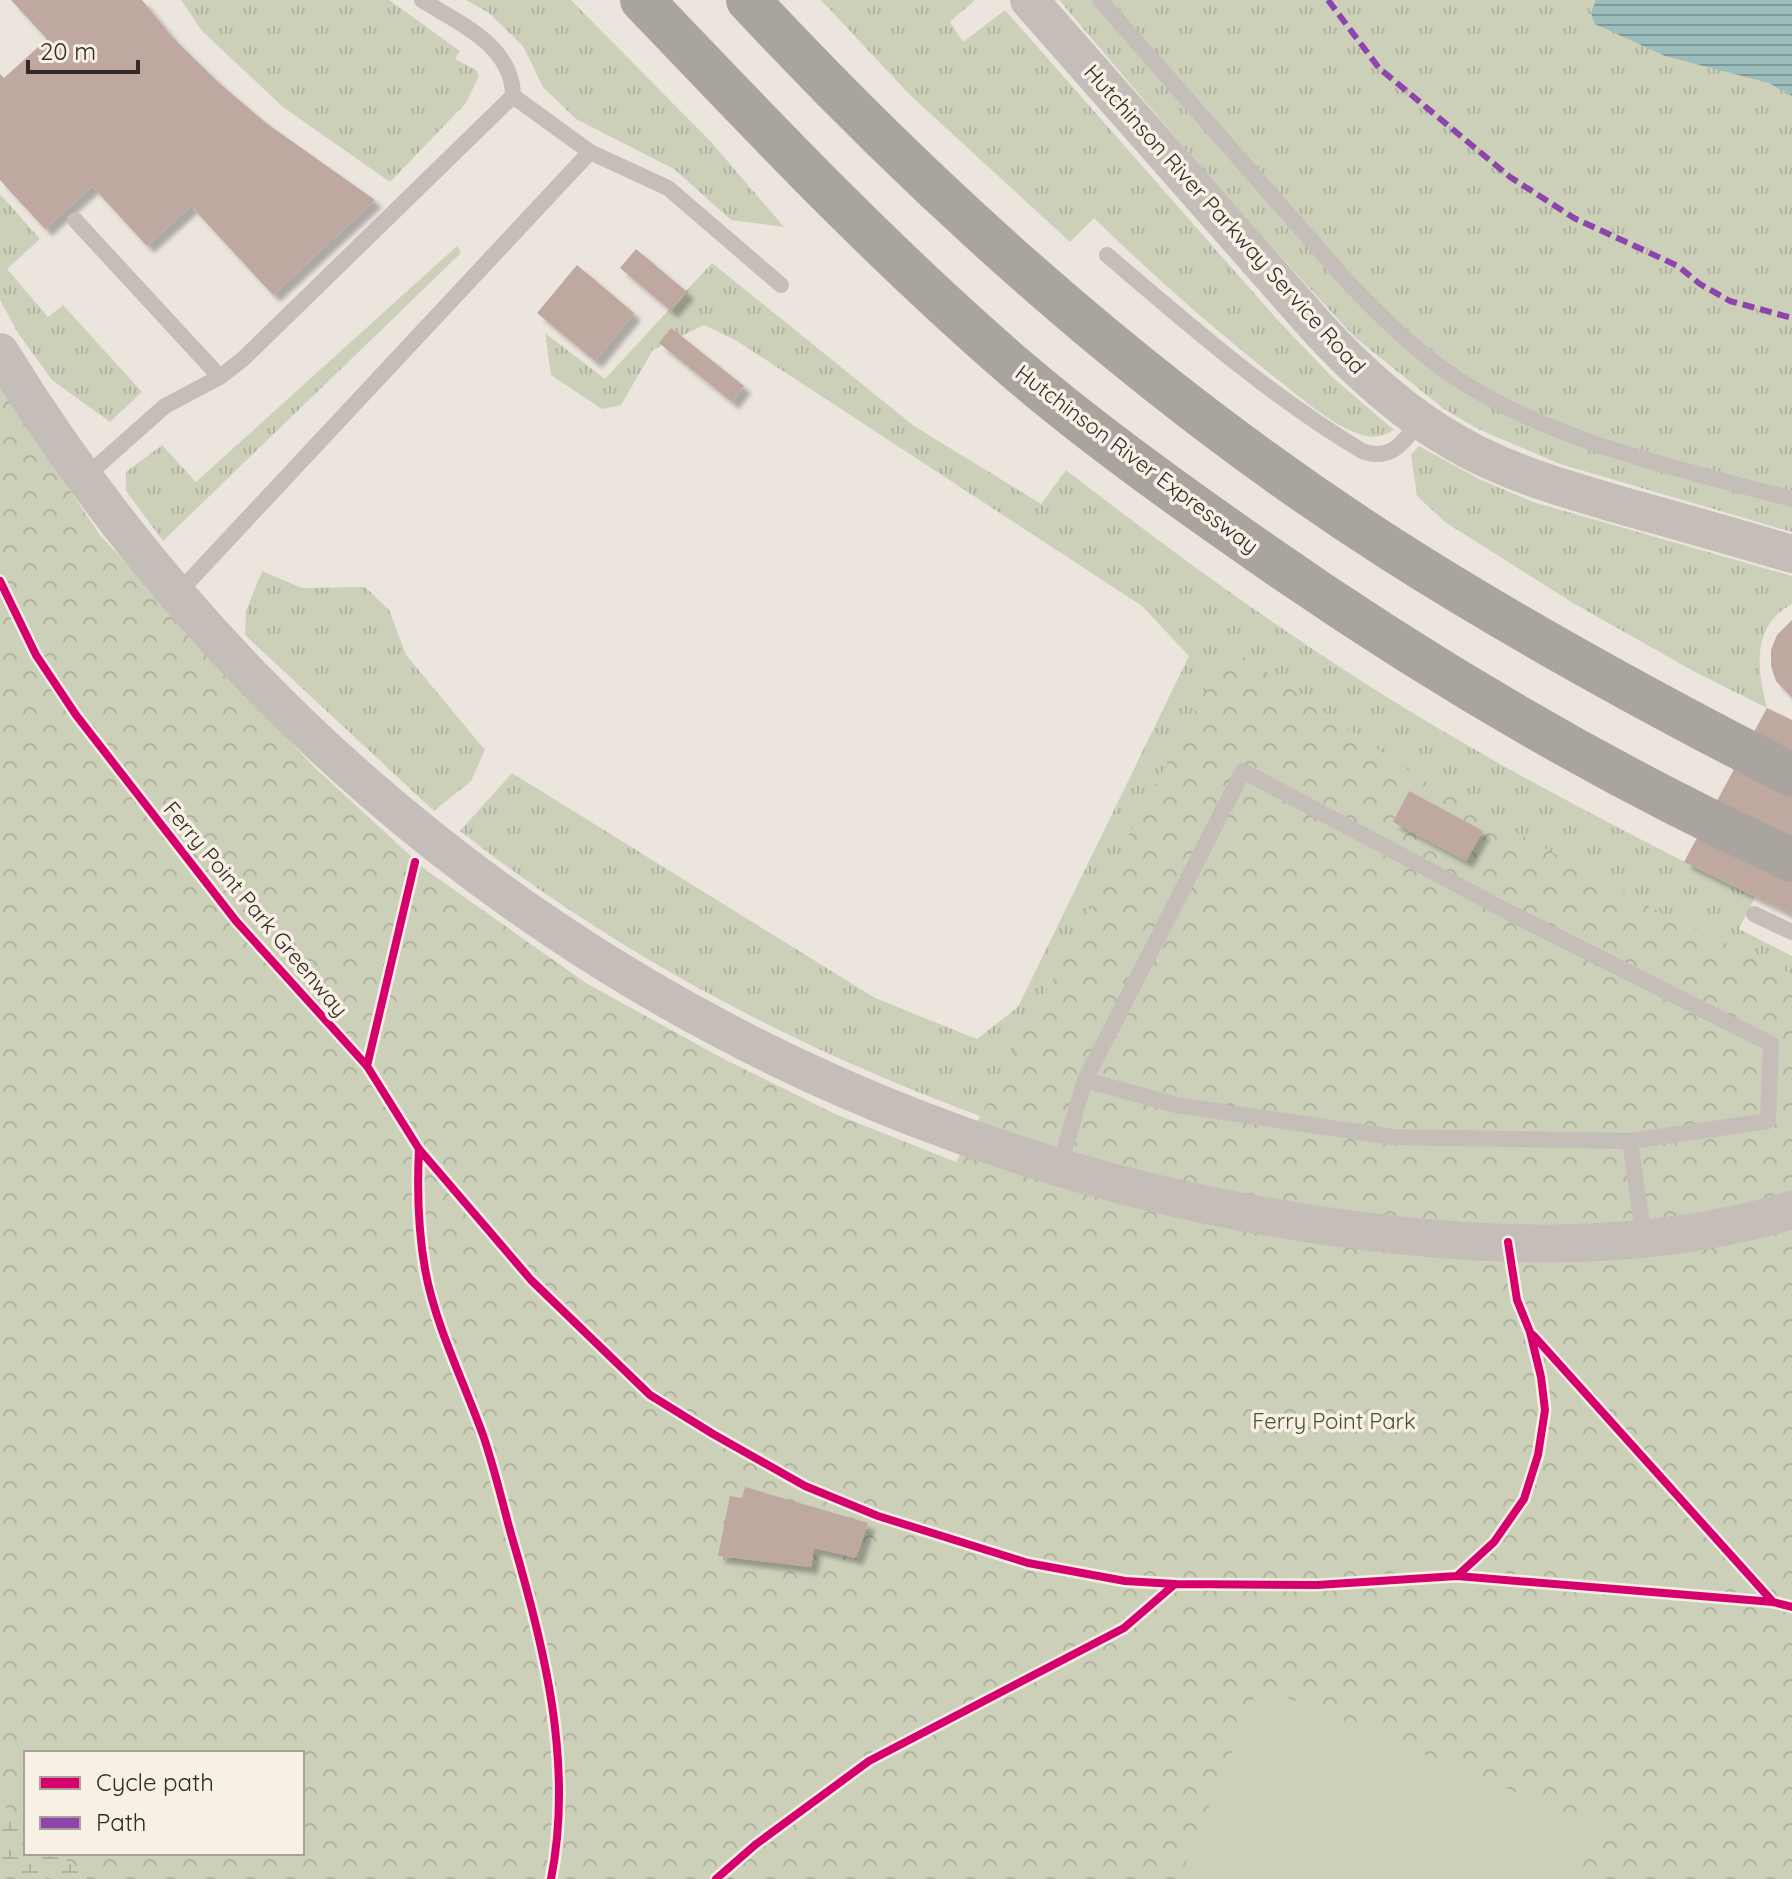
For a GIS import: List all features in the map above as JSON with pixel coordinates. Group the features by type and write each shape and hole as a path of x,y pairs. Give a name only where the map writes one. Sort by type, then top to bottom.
{"highway":[{"name":"Hutchinson River Expressway","path":"642,0 767,133 973,330 1073,414 1202,511 1396,644 1569,746 1792,860"},
{"path":"748,0 822,78 989,239 1226,433 1390,548 1506,620 1619,685 1792,775"}],"street":[{"name":"Hutchinson River Parkway Service Road","path":"1029,0 1325,337 1377,386 1420,420 1478,454 1538,480 1792,554"},
{"path":"0,352 84,478 177,594 287,711 366,785 473,874 545,925 641,984 771,1054 916,1119 1058,1169 1177,1200 1345,1229 1461,1240 1585,1243 1644,1239 1719,1227 1792,1210"}],"lane":[{"path":"422,0 499,54 511,74 513,96 590,152 668,188 781,285"},
{"path":"1100,0 1354,289 1401,336 1438,365 1505,406 1565,432 1672,467 1792,499"},
{"path":"84,478 165,406 220,377 243,359 513,96"},
{"path":"177,594 590,152"},
{"path":"75,220 220,377"},
{"path":"1107,255 1267,387 1362,451 1373,455 1393,451 1400,447 1420,420"},
{"path":"1058,1169 1085,1080 1243,771 1512,914 1771,1044 1768,1121 1630,1141 1392,1137 1176,1105 1085,1080"},
{"path":"1754,914 1792,932"},
{"path":"1630,1141 1644,1239"}],"green space":[{"path":"181,0 389,0 460,51 455,59 476,70 479,76 466,103 390,182 283,107 202,31"},
{"path":"466,0 571,0 712,143 784,227 731,220 674,169 576,119 543,87 523,46 489,13"},
{"path":"821,0 975,0 950,22 963,42 1005,10 1275,317 1332,377 1394,430 1377,436 1363,436 1317,410 1207,321 1094,218 1070,242 909,94"},
{"path":"1059,0 1792,0 1792,532 1560,464 1478,429 1444,409 1357,339 1334,315 1227,198"},
{"path":"0,194 40,239 7,269 48,317 63,305 142,392 110,422 52,380 18,333 0,300"},
{"path":"457,246 461,253 163,541 126,491 126,472 162,445 196,482"},
{"path":"712,263 914,426 1041,504 1066,470 1258,612 1358,679 1496,762 1755,897 1739,929 1792,956 1792,997 988,1119 917,1092 779,1030 712,996 583,919 460,831 512,773 875,998 977,1039 1018,1007 1189,656 1142,606 737,341 704,325 653,350 621,405 602,409 551,375 545,333 605,379"},
{"name":"Ferry Point Park","path":"0,387 100,535 313,766 426,870 586,983 722,1058 835,1114 956,1162 1229,646 1422,780 1659,912 1792,974 1792,1879 0,1879"},
{"path":"1419,446 1479,479 1533,502 1792,576 1792,604 1769,624 1760,650 1767,708 1695,672 1573,603 1445,522 1417,496 1411,455"},
{"path":"262,571 302,588 365,587 389,610 406,655 485,750 471,781 434,811 245,635 246,611"},
{"path":"1259,1686 1598,1826 1576,1879 1179,1879"},
{"path":"0,1802 24,1823 24,1855 60,1855 87,1879 52,1879 0,1869"}],"water":[{"path":"1596,0 1792,0 1792,96 1769,83 1665,56 1595,24 1591,13"}],"building":[{"path":"11,0 142,0 173,38 218,82 266,123 375,200 273,295 191,206 147,246 92,186 45,229 0,180 0,74 4,78 47,39"},
{"path":"636,249 687,292 671,311 620,268"},
{"path":"577,265 634,313 595,361 537,313"},
{"path":"671,328 744,386 732,402 659,343"},
{"path":"1792,620 1792,698 1776,681 1771,666 1771,650 1777,635"},
{"path":"1767,708 1792,720 1792,914 1684,862"},
{"path":"1409,791 1483,831 1466,861 1393,822"},
{"path":"745,1487 868,1523 856,1558 814,1548 811,1567 718,1556 730,1496 742,1498"}],"marked path":[{"path":"1328,0 1379,68 1510,177 1574,218 1678,266 1700,284 1730,301 1792,318"}],"cycle path":[{"name":"Ferry Point Park Greenway","path":"0,581 36,655 76,715 236,921 367,1066 419,1149 531,1280 650,1395 713,1434 805,1486 878,1516 1028,1563 1125,1581 1317,1585 1457,1576 1773,1602 1792,1607"},
{"path":"367,1066 415,862"},
{"path":"419,1149 419,1224 430,1290 487,1447 534,1619 552,1705 559,1792 551,1879"},
{"path":"1457,1576 1494,1542 1524,1499 1538,1455 1545,1410 1530,1332 1517,1300 1508,1242"},
{"path":"1533,1335 1773,1602"},
{"path":"716,1879 755,1845 869,1761 1124,1628 1175,1584"}]}
